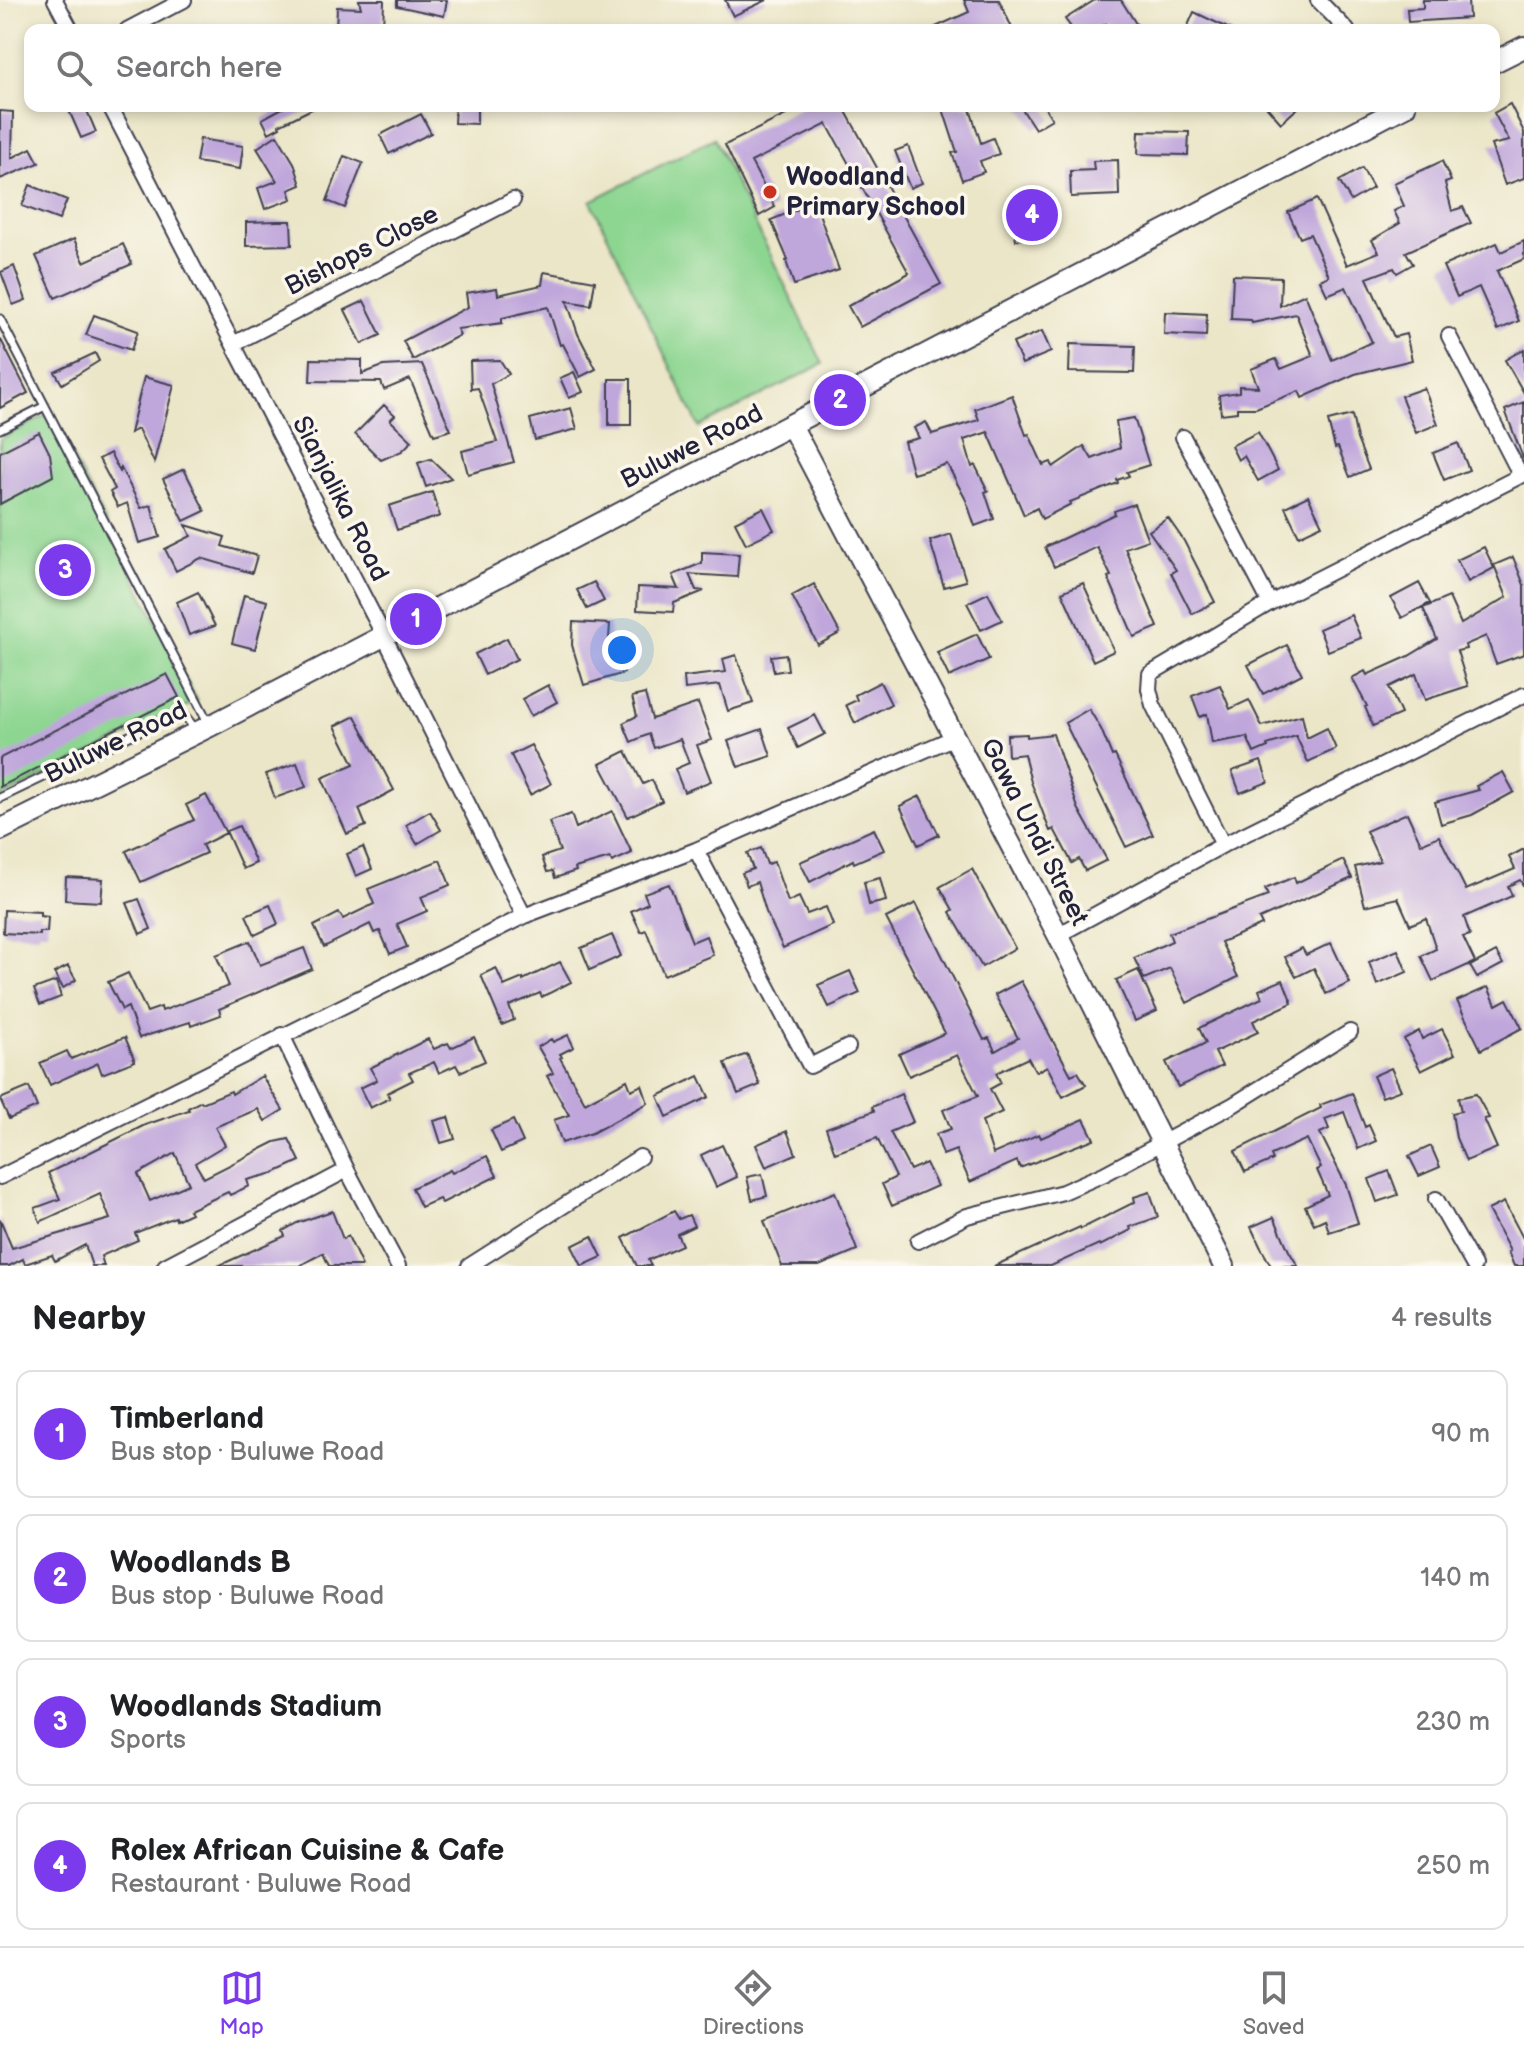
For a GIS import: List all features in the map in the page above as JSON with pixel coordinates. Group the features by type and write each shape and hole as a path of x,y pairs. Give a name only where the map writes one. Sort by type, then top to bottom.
{"street":[{"path":"55,0 68,24"},
{"path":"138,24 184,0"},
{"path":"1318,0 1341,24"},
{"path":"1500,59 1524,47"},
{"name":"Sianjalika Road","path":"113,112 384,636 524,916"},
{"name":"Buluwe Road","path":"0,830 204,729 1393,112"},
{"name":"Bishops Close","path":"233,344 513,200"},
{"path":"1223,845 1153,705 1149,678 1152,673 1270,603 1522,475 1449,336"},
{"name":"Gawa Undi Street","path":"791,425 1058,935 1224,1266"},
{"path":"1183,437 1270,603"},
{"path":"1058,935 1223,845 1524,695"},
{"path":"0,1177 524,916 696,850 955,737"},
{"path":"696,850 810,1066 848,1047"},
{"path":"918,1241 967,1216 1083,1184 1233,1105 1350,1032"},
{"path":"282,1035 347,1170 398,1266"},
{"path":"469,1266 640,1157"},
{"path":"165,1266 347,1170"},
{"path":"1436,1199 1474,1266"}],"lane":[{"path":"0,319 204,729"},
{"path":"0,429 45,406"},
{"path":"0,798 169,717 185,716 204,729"}],"green space":[{"path":"714,138 823,364 699,427 591,201"},
{"path":"50,413 197,701 0,798 0,439"}],"building":[{"path":"359,0 384,0 383,24 336,24 337,7 361,8"},
{"path":"397,0 447,0 444,16 397,6"},
{"path":"725,0 767,0 733,16"},
{"path":"964,0 999,0 1010,24 942,24 969,12"},
{"path":"1095,0 1121,0 1136,24 1069,24 1065,19"},
{"path":"1423,0 1468,0 1469,18 1408,22 1407,9 1423,8"},
{"path":"1194,12 1219,24 1189,24"},
{"path":"1510,104 1524,132 1524,178 1505,185 1491,145 1509,141 1494,113"},
{"path":"0,111 13,112 12,158 31,148 39,163 0,179"},
{"path":"70,112 88,112 96,132 81,138"},
{"path":"275,112 306,112 269,133 262,119"},
{"path":"455,112 477,112 477,124 454,123"},
{"path":"792,112 846,112 941,284 860,327 848,306 909,273 827,124 751,162 775,207 759,216 725,145"},
{"path":"944,112 971,112 981,143 993,138 999,154 980,161 984,172 962,180 952,153 957,152"},
{"path":"1024,112 1048,112 1052,119 1035,129"},
{"path":"1271,112 1293,112 1281,123"},
{"path":"421,114 431,133 389,154 380,135"},
{"path":"1139,131 1189,132 1188,155 1138,154"},
{"path":"277,135 294,163 301,185 289,190 292,199 265,209 258,188 277,181 257,148"},
{"path":"200,139 243,146 240,169 196,162"},
{"path":"908,146 922,183 910,188 895,151"},
{"path":"344,156 363,163 345,208 327,201"},
{"path":"1118,160 1119,195 1071,197 1070,171 1094,170 1093,161"},
{"path":"1442,161 1451,181 1445,183 1452,211 1463,207 1471,223 1406,252 1413,264 1397,273 1394,268 1367,278 1394,337 1406,334 1412,360 1355,374 1302,398 1299,391 1256,408 1237,408 1237,412 1221,414 1219,395 1239,392 1239,386 1258,387 1251,369 1276,359 1281,369 1313,356 1296,314 1252,323 1251,320 1231,319 1233,275 1281,277 1280,306 1305,294 1332,360 1372,342 1346,287 1327,295 1320,280 1329,276 1310,234 1300,238 1288,212 1317,199 1347,265 1379,252 1372,240 1400,223 1394,211 1404,206 1394,183"},
{"path":"1362,168 1373,188 1351,201 1339,181"},
{"path":"30,185 67,200 59,220 22,206"},
{"path":"1049,201 1053,224 1031,227 1032,238 1016,240 1010,207"},
{"path":"815,202 839,270 794,285 788,260 771,220"},
{"path":"291,221 292,245 246,246 246,222"},
{"path":"74,239 84,262 123,244 132,264 55,298 36,256"},
{"path":"1524,241 1524,259 1497,271 1519,321 1498,330 1479,287 1457,297 1443,266 1497,243 1501,252"},
{"path":"14,266 26,300 13,305 1,272"},
{"path":"544,272 595,281 591,305 567,301 578,334 596,369 580,377 563,344 560,345 548,307 502,318 502,323 457,329 460,335 413,360 403,341 468,307 466,293 497,288 498,295 542,285"},
{"path":"364,301 381,335 362,344 345,310"},
{"path":"1165,312 1207,314 1206,336 1164,334"},
{"path":"94,315 138,331 131,350 86,335"},
{"path":"1042,331 1051,352 1022,364 1013,343"},
{"path":"0,338 28,393 0,408"},
{"path":"1070,344 1135,346 1134,373 1069,372"},
{"path":"1524,349 1524,393 1505,360"},
{"path":"95,353 99,361 62,384 55,372"},
{"path":"311,359 362,360 362,374 383,366 422,364 451,430 434,435 410,379 384,390 381,382 310,381"},
{"path":"500,360 509,374 491,384 514,462 468,474 462,451 497,442 478,388 471,389 470,361"},
{"path":"574,372 583,392 569,398 560,378"},
{"path":"144,377 174,385 154,462 138,429 130,433"},
{"path":"609,379 631,379 631,425 609,425"},
{"path":"1424,388 1438,424 1416,433 1401,396"},
{"path":"1012,395 1026,435 1029,434 1043,465 1051,462 1053,467 1084,446 1092,459 1120,448 1116,421 1134,418 1149,465 1127,472 1129,476 1117,480 1118,483 1070,502 1042,519 1037,508 1024,515 988,432 964,440 972,467 975,465 988,491 985,492 994,519 975,526 966,500 947,464 913,474 904,442 919,438 914,428 926,422 932,434 979,420 975,409"},
{"path":"1524,402 1524,457 1523,458 1505,410"},
{"path":"384,405 395,415 390,420 412,441 402,451 381,460 355,434"},
{"path":"571,408 577,429 535,440 530,419"},
{"path":"1352,415 1357,439 1369,469 1350,477 1338,447 1335,448 1328,421"},
{"path":"39,432 50,454 53,476 0,504 0,452"},
{"path":"1258,432 1278,470 1258,481 1244,456 1238,460 1231,446"},
{"path":"1458,443 1469,470 1444,480 1433,453"},
{"path":"110,453 141,508 151,505 160,537 139,543 127,503 118,507 110,492 115,489 99,459"},
{"path":"431,459 451,478 426,487 418,463"},
{"path":"184,469 205,511 184,521 163,479"},
{"path":"432,492 440,516 397,530 389,506"},
{"path":"1308,496 1322,525 1299,536 1285,507"},
{"path":"1134,504 1148,540 1125,548 1158,627 1134,637 1097,547 1054,567 1045,547"},
{"path":"763,508 774,530 746,544 735,522"},
{"path":"1168,518 1184,541 1215,602 1192,614 1171,573 1176,570 1149,531"},
{"path":"186,525 225,537 222,546 257,556 252,573 201,558 176,571 165,549 191,536"},
{"path":"951,534 966,581 944,587 930,541"},
{"path":"1484,547 1494,568 1468,582 1457,560"},
{"path":"702,552 739,554 737,577 689,574 696,590 704,591 674,603 673,612 637,610 638,587 679,589 673,575 702,563"},
{"path":"1513,557 1524,585 1524,654 1496,664 1486,636 1465,645 1466,649 1457,651 1468,686 1425,700 1416,674 1389,687 1401,714 1373,726 1367,706 1352,678 1365,671 1367,675 1407,657 1437,639 1423,608 1449,597 1461,624 1507,597 1494,565"},
{"path":"594,582 604,601 587,609 577,590"},
{"path":"1083,583 1114,651 1093,661 1062,592"},
{"path":"1419,583 1430,603 1402,618 1391,598"},
{"path":"814,584 840,633 818,645 792,596"},
{"path":"198,592 215,626 189,635 177,602"},
{"path":"988,593 1002,620 981,630 967,603"},
{"path":"244,595 267,601 255,649 232,643"},
{"path":"1351,615 1361,638 1328,651 1319,629"},
{"path":"573,622 610,624 608,653 617,650 624,673 584,685 572,645"},
{"path":"977,634 989,659 949,677 937,652"},
{"path":"507,638 517,659 485,675 475,654"},
{"path":"1287,645 1302,674 1263,694 1248,665"},
{"path":"786,654 788,670 774,672 771,656"},
{"path":"736,655 753,703 728,711 720,685 685,689 684,677 726,672 723,659"},
{"path":"167,674 179,697 0,787 0,758"},
{"path":"880,682 891,704 855,723 846,705 857,700 855,695"},
{"path":"548,685 557,702 531,716 522,699"},
{"path":"1220,685 1230,709 1249,700 1262,726 1302,715 1307,738 1327,728 1336,749 1308,762 1296,736 1267,745 1254,753 1247,737 1212,743 1207,714 1200,717 1192,696"},
{"path":"645,694 652,719 698,703 712,740 697,745 711,781 684,792 675,769 689,763 680,739 654,748 649,734 631,742 623,723 637,716 632,697"},
{"path":"1089,709 1153,835 1126,847 1065,723"},
{"path":"815,715 825,734 798,748 788,728"},
{"path":"355,716 394,790 359,809 366,826 347,834 322,778 354,764 335,726"},
{"path":"762,729 771,756 738,767 728,741"},
{"path":"1027,734 1027,737 1053,734 1078,808 1107,860 1085,871 1079,859 1072,863 1054,829 1050,831 1024,754 1008,756 1007,735"},
{"path":"531,745 551,784 530,795 511,755"},
{"path":"626,751 643,784 652,780 662,801 628,817 600,764"},
{"path":"1261,761 1268,782 1240,793 1232,771"},
{"path":"297,763 306,787 275,798 266,774"},
{"path":"1503,772 1514,792 1472,815 1441,824 1435,802 1479,790 1476,786"},
{"path":"206,795 226,833 202,845 206,853 141,882 126,851 194,820 186,805"},
{"path":"920,796 939,835 918,845 900,806"},
{"path":"430,811 441,830 417,844 406,825"},
{"path":"612,811 632,853 612,862 610,858 575,868 576,871 555,878 553,871 547,872 542,857 560,851 549,822 571,814 576,828"},
{"path":"1407,813 1421,844 1439,836 1466,890 1515,869 1509,857 1524,849 1524,887 1520,880 1508,886 1512,896 1464,917 1470,935 1463,937 1475,962 1433,981 1421,956 1436,949 1426,918 1410,925 1398,898 1365,906 1355,867 1380,861 1366,831"},
{"path":"239,826 256,863 243,869 226,831"},
{"path":"874,829 884,850 854,863 853,860 810,882 800,862"},
{"path":"363,847 372,869 356,876 347,854"},
{"path":"761,848 767,864 774,862 788,902 799,897 807,914 826,907 833,925 783,948 766,912 757,882 747,886 742,873 753,869 747,853"},
{"path":"440,860 450,885 421,897 427,911 397,924 407,947 390,954 380,931 374,933 370,924 324,947 314,926 339,913 343,919 374,904 368,889"},
{"path":"1343,860 1352,878 1259,919 1262,925 1221,942 1238,977 1187,1003 1170,968 1144,979 1134,958 1172,941 1169,933 1268,896 1265,889 1294,877 1296,883"},
{"path":"972,869 1015,948 982,967 950,912 953,910 940,887"},
{"path":"66,877 103,879 101,902 65,900"},
{"path":"880,878 886,901 869,905 864,882"},
{"path":"669,884 692,942 706,936 713,955 664,975 646,930 641,932 631,911 648,903 644,893"},
{"path":"139,899 151,929 140,934 127,903"},
{"path":"916,903 984,1040 989,1038 995,1051 1018,1038 995,995 1021,981 1071,1075 1078,1072 1086,1085 1063,1097 1047,1066 1036,1072 1028,1058 996,1073 1001,1083 990,1089 1002,1112 982,1121 993,1154 1084,1119 1094,1139 1020,1168 1017,1161 970,1182 956,1150 943,1155 936,1134 951,1129 943,1110 978,1096 957,1055 909,1076 899,1054 945,1033 886,918"},
{"path":"270,905 278,924 255,935 246,915"},
{"path":"4,910 40,912 40,916 48,917 47,932 39,932 39,935 3,933"},
{"path":"612,935 621,956 590,970 581,948"},
{"path":"250,941 260,965 304,948 312,969 219,1009 221,1015 191,1026 190,1022 139,1038 128,1007 122,1010 108,982 128,973 147,1012 161,1007 162,1011 229,986 216,955"},
{"path":"1331,943 1350,983 1326,994 1314,968 1296,977 1285,957 1302,948 1306,955"},
{"path":"1398,950 1407,972 1377,985 1369,962"},
{"path":"1496,952 1503,964 1477,978 1470,966"},
{"path":"560,962 571,982 542,997 540,993 509,1006 514,1020 502,1025 481,975 496,968 504,986"},
{"path":"68,966 76,980 63,988 54,973"},
{"path":"1138,970 1157,1011 1135,1021 1116,980"},
{"path":"850,971 860,993 829,1007 818,985"},
{"path":"1283,980 1292,1003 1253,1021 1258,1032 1215,1052 1222,1066 1178,1087 1166,1062 1206,1043 1199,1028 1262,998 1259,990"},
{"path":"56,981 61,997 40,1005 34,989"},
{"path":"1488,987 1496,1005 1507,999 1522,1028 1481,1050 1457,1001"},
{"path":"1442,1029 1455,1054 1421,1071 1404,1039 1419,1031 1422,1039"},
{"path":"568,1035 574,1047 560,1054 560,1058 585,1103 627,1080 631,1090 642,1085 648,1103 592,1133 562,1143 554,1120 569,1115 547,1076 553,1073 538,1047 551,1039 553,1042"},
{"path":"125,1037 135,1061 102,1074 98,1063 50,1085 40,1063 67,1051 71,1059"},
{"path":"474,1037 485,1061 460,1072 456,1065 439,1073 434,1062 409,1073 413,1080 387,1093 390,1098 370,1108 360,1088 377,1080 370,1068 428,1039 434,1049 448,1043 451,1048"},
{"path":"747,1054 760,1085 738,1094 725,1063"},
{"path":"1391,1068 1401,1090 1382,1097 1373,1076"},
{"path":"262,1076 283,1110 265,1121 258,1109 215,1127 225,1145 195,1163 204,1178 275,1142 289,1139 300,1161 274,1173 247,1180 249,1186 189,1210 191,1213 176,1220 175,1217 135,1233 138,1240 101,1256 104,1266 92,1266 85,1245 55,1261 52,1255 25,1264 23,1259 9,1266 0,1266 0,1219 12,1248 110,1219 100,1194 40,1222 35,1208 60,1199 48,1173 145,1125 189,1110 201,1101 231,1091 232,1094","holes":["175,1153 189,1184 150,1201 138,1174"]},
{"path":"699,1076 709,1097 667,1117 658,1096"},
{"path":"29,1087 37,1107 9,1119 0,1099"},
{"path":"1352,1093 1365,1127 1369,1125 1376,1141 1358,1149 1344,1112 1325,1119 1329,1129 1320,1133 1346,1185 1358,1223 1329,1232 1325,1219 1314,1224 1305,1206 1328,1195 1317,1170 1321,1168 1307,1139 1271,1155 1273,1160 1245,1172 1235,1151 1321,1108 1320,1105"},
{"path":"901,1094 913,1122 890,1132 910,1170 926,1163 937,1186 892,1206 882,1184 896,1177 877,1138 835,1153 826,1128 874,1111 872,1107"},
{"path":"1476,1094 1489,1118 1484,1119 1497,1148 1466,1161 1456,1138 1452,1113 1461,1111 1458,1098"},
{"path":"448,1117 455,1139 441,1143 434,1121"},
{"path":"513,1120 523,1142 501,1152 491,1130"},
{"path":"787,1131 796,1154 766,1167 756,1145"},
{"path":"722,1145 737,1177 716,1187 701,1155"},
{"path":"1431,1146 1440,1167 1419,1176 1409,1156"},
{"path":"487,1156 497,1176 442,1203 439,1199 421,1207 412,1188"},
{"path":"1389,1171 1398,1195 1377,1202 1369,1179"},
{"path":"762,1174 767,1196 752,1200 747,1177"},
{"path":"835,1192 857,1250 819,1266 782,1266 764,1221"},
{"path":"1150,1192 1158,1217 1130,1227 1131,1230 1100,1246 1051,1266 994,1266 1081,1229 1135,1202 1134,1197"},
{"path":"1504,1202 1524,1240 1524,1266 1514,1266 1510,1251 1488,1210"},
{"path":"332,1211 343,1239 348,1236 362,1266 329,1266 323,1253 299,1266 218,1266 285,1236 283,1231 297,1223"},
{"path":"674,1211 679,1219 689,1215 694,1226 677,1234 682,1245 648,1260 651,1266 637,1266 623,1238"},
{"path":"1274,1217 1298,1266 1271,1266 1260,1246 1251,1227"},
{"path":"592,1236 602,1257 582,1266 572,1246"}],"place":[{"name":"Woodland Primary School","path":"770,192"},
{"name":"Rolex African Cuisine & Cafe","path":"1032,215"},
{"name":"Woodlands B","path":"840,400"},
{"name":"Woodlands Stadium","path":"65,570"},
{"name":"Timberland","path":"416,619"}]}
